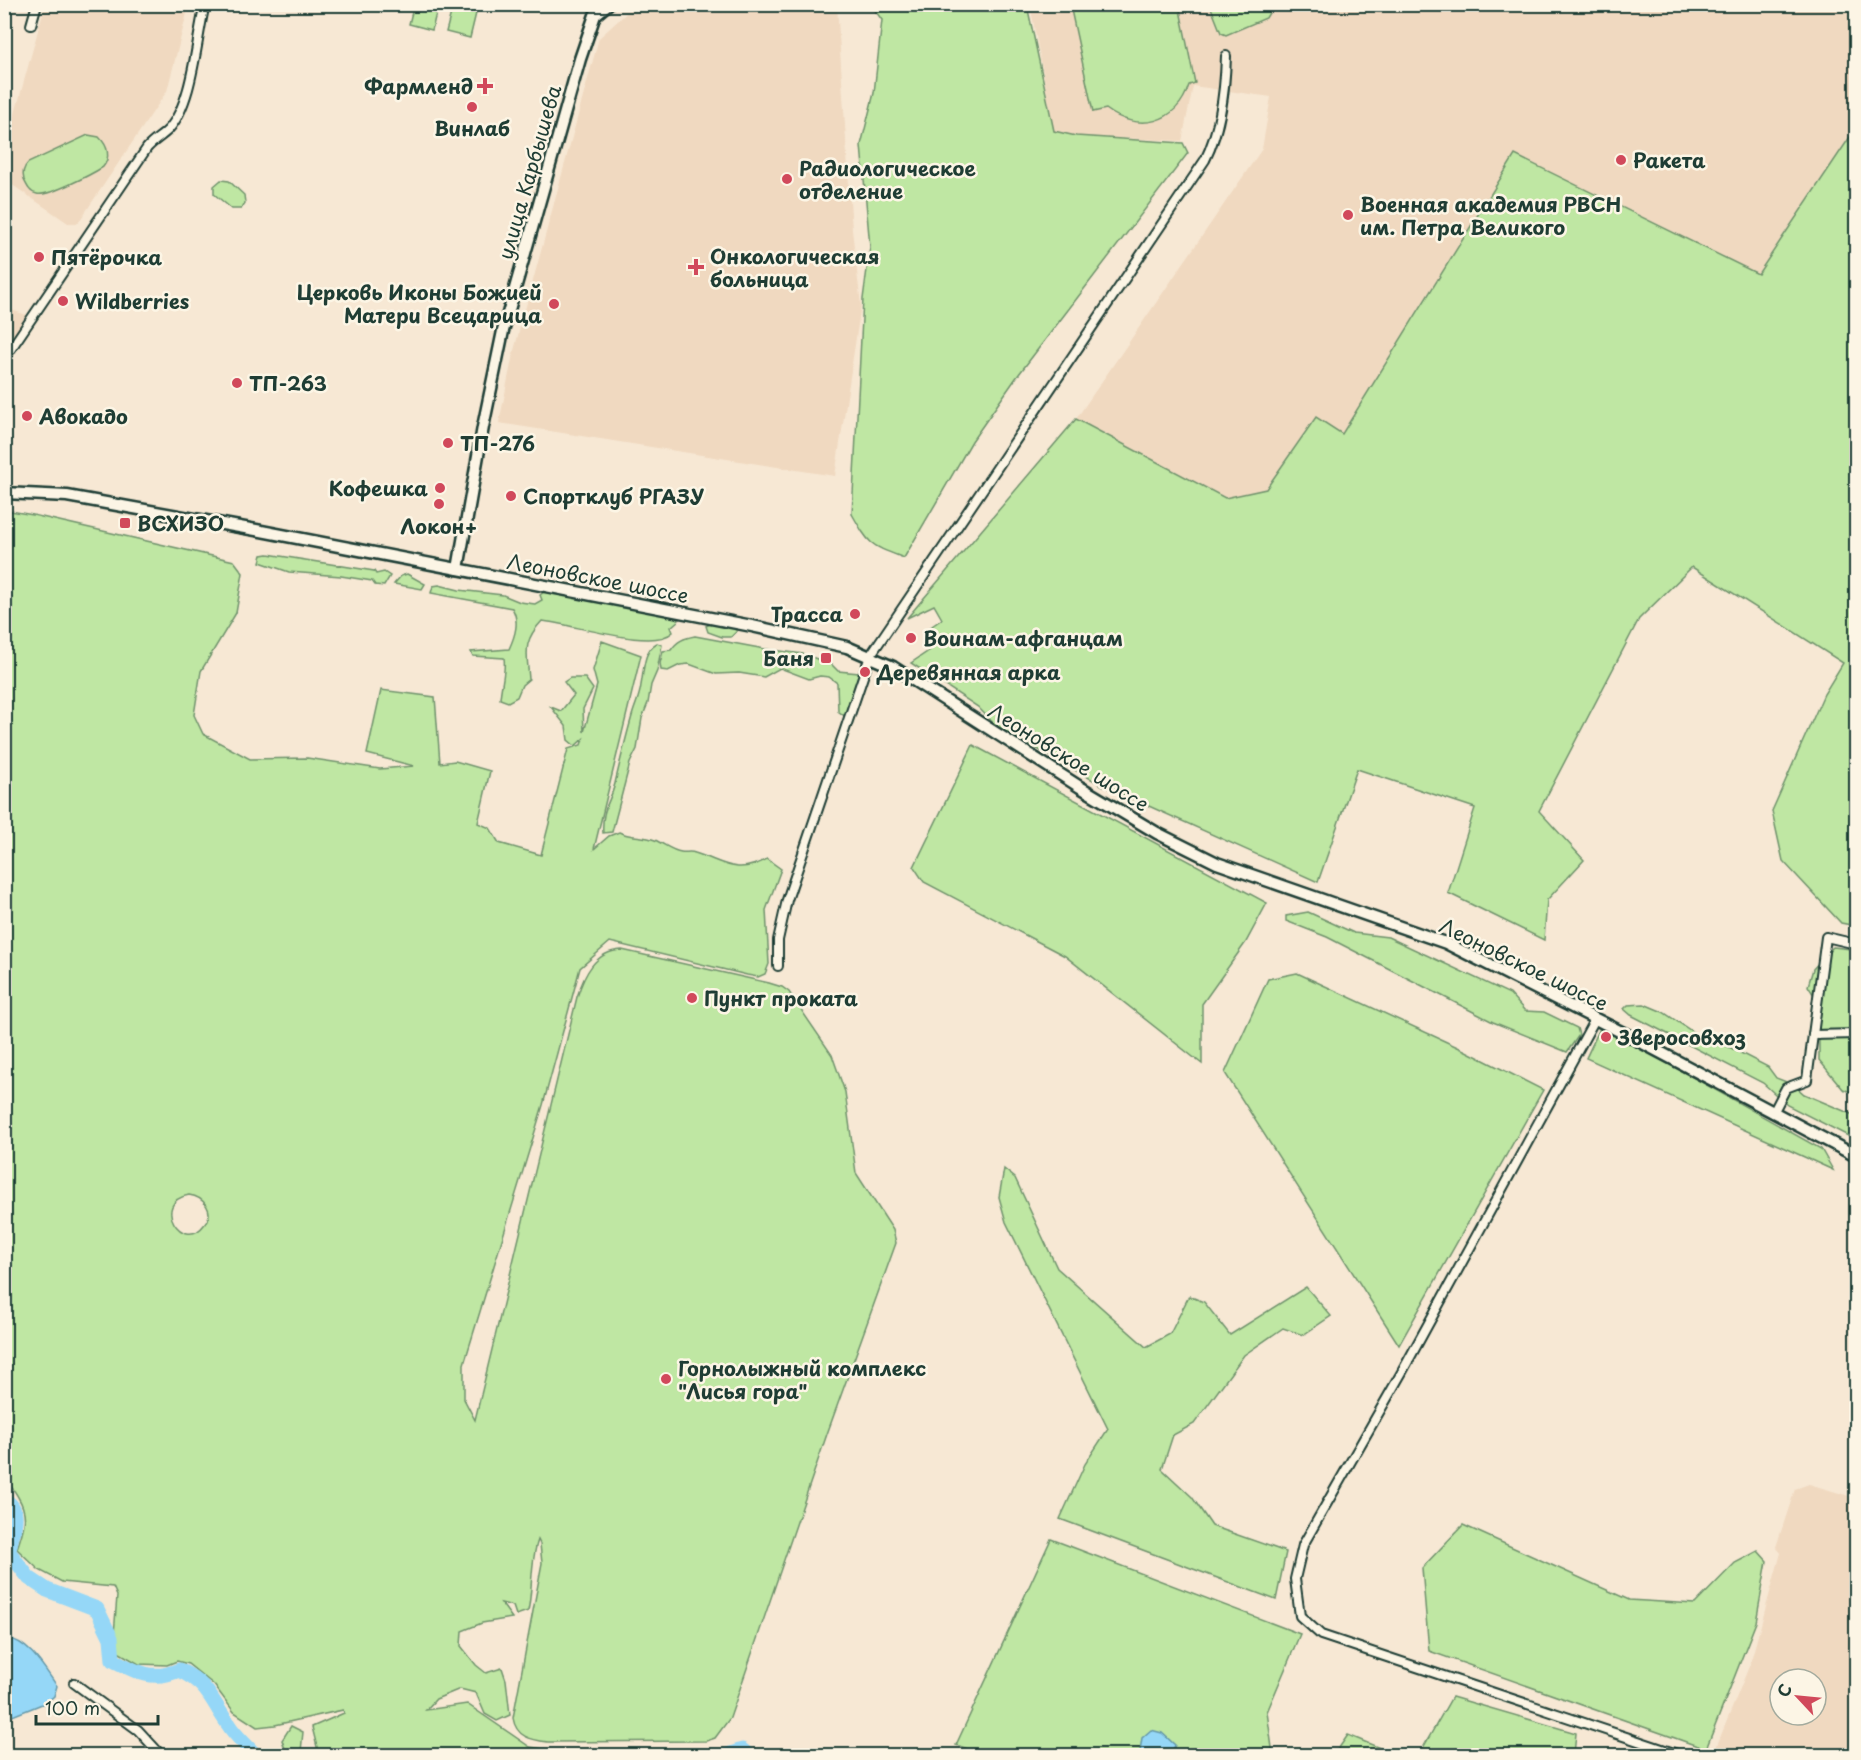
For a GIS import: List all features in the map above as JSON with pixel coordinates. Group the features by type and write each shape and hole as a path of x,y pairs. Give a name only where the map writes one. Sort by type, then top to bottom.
{"main road":[{"name":"улица Карбышева","path":"458,569 483,427 503,331 580,58 595,15 608,4"},
{"name":"Леоновское шоссе","path":"4,493 66,496 458,569 847,647 893,667 1080,788 1157,833 1217,863 1446,943 1857,1156"}],"street":[{"path":"31,25 37,4"},
{"path":"4,359 147,148 167,130 177,117 185,101 190,82 205,4"},
{"path":"778,966 778,940 787,900 870,656 1205,160 1215,140 1225,79 1226,56"},
{"path":"1773,1113 1786,1088 1807,1080 1826,938 1857,944"},
{"path":"1595,1019 1402,1372 1303,1545 1295,1579 1300,1616 1321,1635 1683,1755"},
{"path":"1813,1035 1857,1034"},
{"path":"74,1683 138,1730 162,1755"}],"shaded area":[{"path":"45,5 189,5 167,91 78,223 68,223 5,180 5,150"},
{"name":"Онкологическая больница","path":"691,5 837,5 852,230 861,305 835,476 499,423 513,354 599,38 631,9"},
{"name":"Военная академия РВСН им. Петра Великого","path":"1030,5 1856,5 1856,128 1758,274 1515,156 1342,434 1316,418 1266,489 1225,498 1076,419 1262,149 1271,97 1193,86 1182,141 1076,136 1054,131"},
{"path":"5,308 27,315 5,352"},
{"path":"1809,1484 1856,1498 1856,1755 1713,1755 1750,1664 1781,1553 1776,1547 1795,1489"}],"green space":[{"path":"414,4 438,5 432,30 409,24"},
{"path":"453,5 478,5 470,38 446,32"},
{"path":"871,5 1027,5 1054,131 1076,136 1183,143 1188,153 1016,378 972,441 904,558 877,547 867,539 852,514 863,299 870,247 861,145 874,93 882,20"},
{"path":"1070,5 1179,5 1195,83 1189,85 1175,109 1155,121 1143,122 1131,121 1106,109 1093,112"},
{"path":"1210,5 1267,5 1269,13 1266,18 1226,35 1221,33"},
{"path":"1856,128 1856,926 1841,923 1783,861 1772,811 1824,694 1843,663 1692,567 1639,619 1539,811 1584,860 1547,900 1544,940 1448,893 1475,808 1357,769 1318,882 1102,785 996,726 978,707 911,663 930,650 929,628 942,619 934,605 907,618 1076,419 1225,498 1266,489 1316,417 1342,434 1515,155 1758,274"},
{"path":"88,135 99,137 105,144 108,155 103,167 60,189 43,194 31,191 23,175 28,163"},
{"path":"221,180 229,181 244,195 245,203 241,209 232,209 214,194 214,186"},
{"path":"5,510 234,561 243,573 236,613 201,671 194,715 203,734 250,759 307,758 380,769 414,766 367,754 381,690 435,697 440,763 455,761 490,771 478,823 490,828 499,843 541,855 568,749 581,745 583,739 575,746 568,740 566,726 551,707 561,711 574,695 564,682 570,678 585,678 593,689 583,709 584,732 597,685 593,670 602,641 641,655 594,849 609,836 619,832 651,838 674,850 693,852 730,866 747,866 767,859 781,869 766,910 769,964 765,974 758,977 610,942 580,968 543,1105 464,1364 464,1399 475,1420 577,997 592,966 605,955 622,950 769,983 789,992 832,1055 845,1092 856,1173 893,1230 896,1243 827,1434 730,1718 715,1738 706,1741 548,1742 530,1739 517,1729 513,1718 542,1563 538,1540 528,1611 516,1615 513,1606 501,1603 512,1618 482,1623 462,1631 461,1646 476,1665 486,1673 502,1668 506,1680 510,1715 497,1721 485,1714 476,1693 460,1689 436,1699 426,1710 467,1704 530,1747 550,1750 562,1755 319,1755 312,1727 344,1713 343,1710 257,1727 234,1712 214,1685 188,1664 177,1661 167,1665 139,1664 118,1652 114,1635 117,1596 113,1587 62,1582 39,1570 17,1549 23,1529 24,1511 4,1476","holes":["189,1195 204,1202 209,1215 204,1225 196,1232 187,1233 180,1230 174,1223 171,1215 172,1207 178,1199"]},
{"path":"268,554 374,571 376,574 384,572 390,576 384,586 375,585 372,581 341,576 289,572 260,562 262,555"},
{"path":"407,574 425,584 422,589 394,584 401,576"},
{"path":"439,585 459,590 503,595 520,602 535,604 542,600 540,595 544,592 675,615 679,620 671,627 673,632 663,637 648,639 611,635 542,621 531,635 527,648 529,679 522,685 517,697 508,702 500,699 504,658 473,656 471,652 509,649 515,634 516,623 512,608 431,593 433,586"},
{"path":"714,622 732,627 737,631 731,637 722,637 708,632 706,626"},
{"path":"695,636 803,654 831,664 838,671 859,673 860,679 846,717 838,711 837,683 829,677 820,676 809,679 780,668 764,677 739,673 716,674 689,664 680,665 668,671 661,670 663,651 671,650 681,640"},
{"path":"657,643 662,645 657,671 642,718 637,749 630,763 612,832 603,833 605,810 614,787 640,693 645,661 652,646"},
{"path":"973,745 1267,903 1246,942 1202,1004 1202,1064 1065,956 924,882 914,867"},
{"path":"1308,912 1354,933 1388,937 1510,994 1525,1011 1544,1012 1577,1028 1579,1035 1567,1052 1493,1022 1327,937 1286,921 1286,916"},
{"path":"1833,947 1851,949 1856,975 1856,1094 1843,1089 1819,1060 1819,1003 1808,986 1813,969"},
{"path":"1297,973 1464,1050 1543,1090 1399,1345 1225,1073 1268,979"},
{"path":"1644,1004 1663,1012 1696,1034 1725,1045 1768,1067 1776,1078 1794,1085 1804,1094 1856,1116 1856,1140 1787,1105 1763,1083 1631,1015 1624,1009 1628,1005"},
{"path":"1601,1026 1821,1149 1833,1170 1586,1058"},
{"path":"1004,1169 1015,1178 1057,1268 1146,1347 1170,1334 1189,1296 1204,1302 1230,1335 1306,1287 1331,1316 1303,1335 1283,1328 1244,1355 1194,1424 1173,1435 1162,1469 1192,1497 1212,1526 1286,1552 1276,1600 1060,1519 1085,1464 1108,1429 1006,1222 999,1197"},
{"path":"1463,1525 1629,1600 1695,1604 1735,1563 1758,1551 1767,1561 1756,1622 1706,1749 1429,1651 1422,1568"},
{"path":"1051,1539 1300,1634 1267,1712 1273,1755 989,1756 956,1745"},
{"path":"1452,1697 1576,1733 1574,1755 1419,1755"},
{"path":"291,1726 303,1732 301,1751 286,1752 282,1740"},
{"path":"1348,1735 1387,1751 1408,1755 1334,1755"}],"water":[{"path":"5,1637 29,1649 57,1686 54,1696 47,1702 5,1719"},
{"path":"1151,1730 1162,1733 1175,1745 1172,1753 1155,1756 1140,1751 1142,1738"}],"waterway":[{"path":"4,1500 10,1504 15,1516 9,1552 29,1578 47,1590 97,1609 111,1638 113,1660 145,1674 170,1674 179,1670 197,1681 208,1693 234,1733 256,1756"},
{"path":"725,1756 742,1750 749,1756"}],"place":[{"name":"Фармленд","path":"485,86"},
{"name":"Винлаб","path":"472,107"},
{"name":"Ракета","path":"1621,160"},
{"name":"Радиологическое отделение","path":"787,179"},
{"name":"Военная академия РВСН им. Петра Великого","path":"1348,215"},
{"name":"Пятёрочка","path":"39,257"},
{"name":"Онкологическая больница","path":"696,267"},
{"name":"Wildberries","path":"63,301"},
{"name":"Церковь Иконы Божией Матери Всецарица","path":"554,304"},
{"name":"ТП-263","path":"237,383"},
{"name":"Авокадо","path":"27,416"},
{"name":"ТП-276","path":"448,443"},
{"name":"Кофешка","path":"440,488"},
{"name":"Спортклуб РГАЗУ","path":"511,496"},
{"name":"Локон+","path":"439,504"},
{"name":"ВСХИЗО","path":"125,523"},
{"name":"Трасса","path":"855,614"},
{"name":"Воинам-афганцам","path":"911,638"},
{"name":"Баня","path":"826,658"},
{"name":"Деревянная арка","path":"865,672"},
{"name":"Пункт проката","path":"692,998"},
{"name":"Зверосовхоз","path":"1606,1037"},
{"name":"Горнолыжный комплекс \"Лисья гора\"","path":"666,1379"}]}
